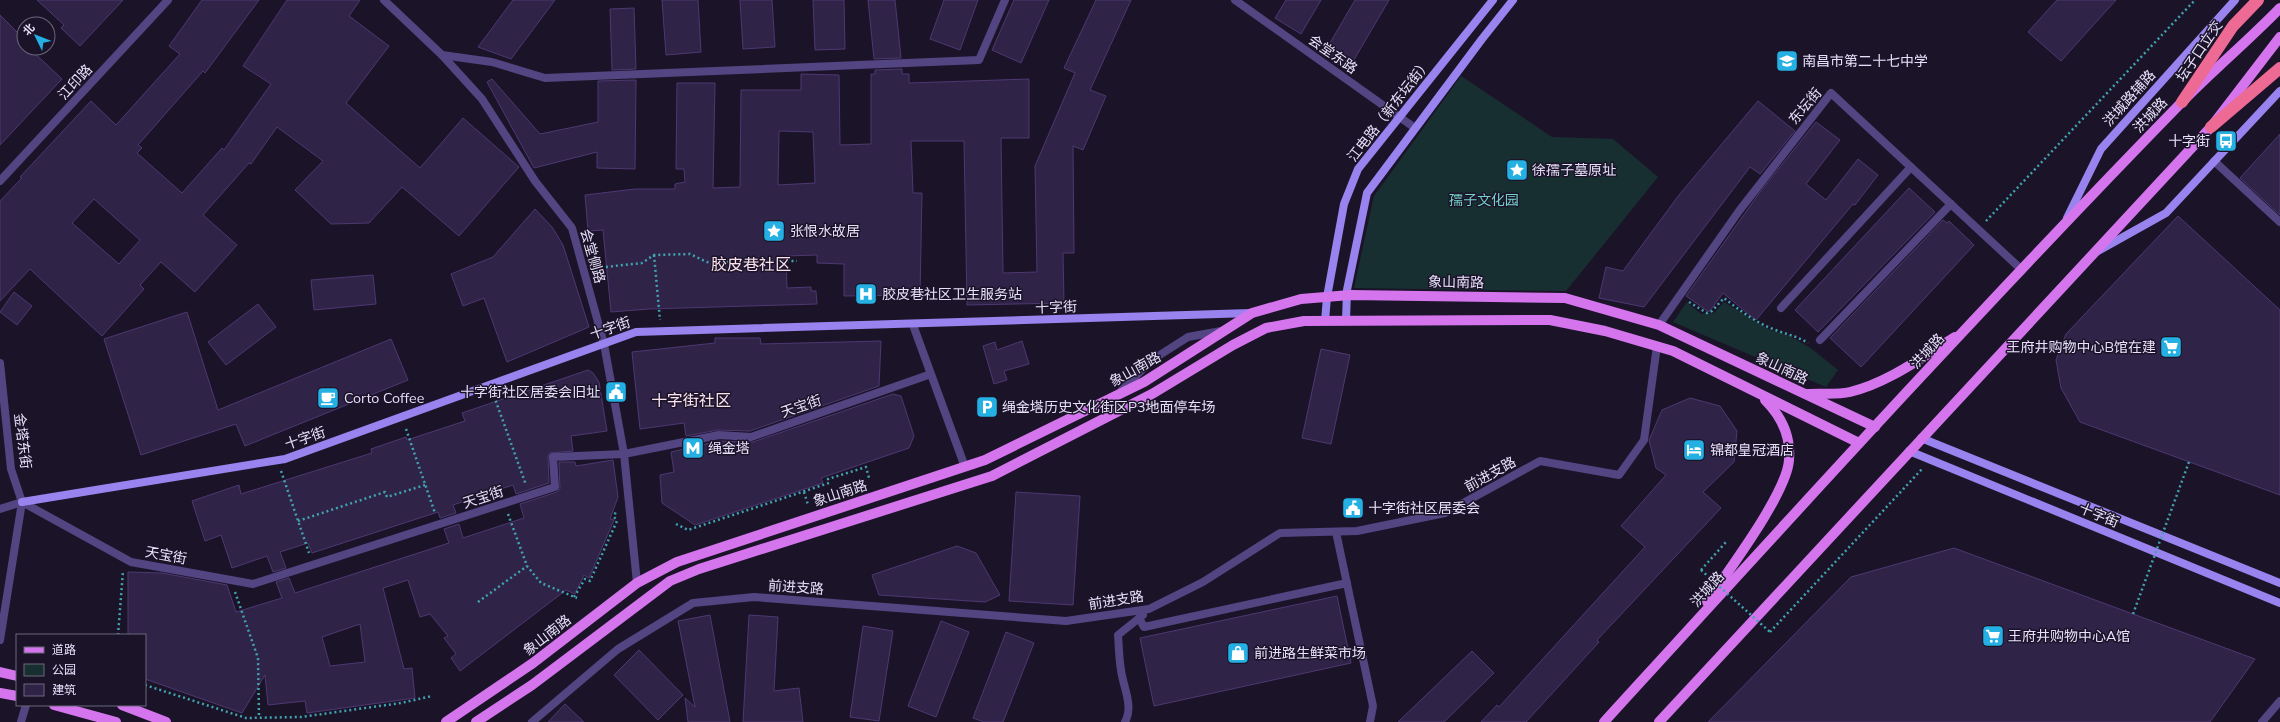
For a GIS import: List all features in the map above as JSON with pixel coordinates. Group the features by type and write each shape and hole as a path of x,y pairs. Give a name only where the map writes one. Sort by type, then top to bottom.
{"highway":[{"name":"坛子口立交","path":"2182,102 2233,26 2258,0"},
{"path":"2211,127 2280,68"}],"main road":[{"name":"洪城路","path":"1604,722 1859,443 2022,270 2182,102 2280,8"},
{"path":"1658,722 2211,127 2280,37"},
{"name":"象山南路","path":"446,722 533,664 637,583 677,562 985,460 1144,382 1252,313 1301,299 1347,295 1565,298 1659,325 1875,427"},
{"name":"象山南路","path":"476,722 532,685 670,581 699,569 992,476 1152,394 1233,345 1266,328 1304,321 1550,320 1605,331 1673,351 1859,443"},
{"path":"1804,394 1850,392 1872,384 1889,377 1965,331"},
{"path":"1689,628 1764,516 1780,486 1790,460 1788,439 1784,426 1778,413 1760,394"},
{"path":"0,672 16,676"},
{"path":"0,693 16,696"},
{"path":"58,706 116,722"},
{"path":"125,706 166,722"}],"street":[{"name":"江印路","path":"0,181 168,0"},
{"name":"会堂侧路","path":"384,0 442,55 482,98 535,181 572,228 604,344 624,454 637,583"},
{"path":"442,55 492,62 544,78 979,60 1005,0"},
{"name":"会堂东路","path":"1235,0 1415,128"},
{"name":"江电路（新东坛街）","path":"1325,321 1327,297 1344,204 1358,169 1494,0"},
{"path":"1346,321 1347,295 1367,193 1513,0"},
{"name":"洪城路辅路","path":"2063,228 2101,149 2235,0"},
{"path":"2091,256 2166,213 2280,91"},
{"name":"东坛街","path":"1659,325 1739,211 1831,93 2022,270"},
{"path":"2214,161 2280,222"},
{"path":"1781,308 1911,167"},
{"path":"1820,340 1951,204"},
{"name":"十字街","path":"22,502 285,459 636,332 913,325 1252,313"},
{"path":"913,325 965,467"},
{"path":"1115,397 1152,360 1188,337 1225,331"},
{"name":"前进支路","path":"532,722 618,649 693,603 754,597 1066,621 1149,609 1203,582 1280,533 1357,531 1445,513 1540,461 1619,475 1644,440 1657,346"},
{"name":"金塔东街","path":"0,363 11,469 22,502 0,640"},
{"name":"天宝街","path":"22,502 131,562 253,584 555,488 553,457 624,454 719,435 751,437 931,374"},
{"name":"十字街","path":"1921,438 2280,583"},
{"name":"十字街","path":"1909,451 2280,603"},
{"path":"0,509 22,502"},
{"path":"1336,532 1373,706 1370,722"},
{"path":"1139,618 1144,627 1347,583"},
{"path":"1125,722 1129,715 1128,701 1121,670 1118,635 1149,609"},
{"path":"2262,722 2280,701"},
{"path":"21,720 26,706"}],"path":[{"path":"1978,229 2195,0"},
{"path":"584,270 642,263 654,255 690,254 707,262 797,261"},
{"path":"654,255 661,331"},
{"path":"1679,296 1707,313 1712,311 1724,298 1746,315 1773,329 1799,337 1815,347 1820,340"},
{"path":"490,386 530,496"},
{"path":"405,427 439,524"},
{"path":"1726,542 1701,570 1770,632 1931,460"},
{"path":"2133,614 2189,462"},
{"path":"676,524 688,530 830,483 828,479 866,467 869,478"},
{"path":"281,470 313,564"},
{"path":"298,521 385,492 387,497 425,485"},
{"path":"504,504 528,566 541,583 576,598 585,579 590,580 617,521 614,517 618,506"},
{"path":"118,634 124,558"},
{"path":"478,602 528,566"},
{"path":"231,581 258,658 259,718"},
{"path":"146,685 246,718 301,717 401,703 432,696"}],"green space":[{"name":"孺子文化园","path":"1461,76 1552,137 1613,139 1658,177 1566,291 1354,288 1374,196"},
{"path":"1687,302 1701,314 1714,313 1724,302 1770,330 1788,335 1812,349 1838,370 1826,387 1673,322"}],"building":[{"path":"37,0 123,0 80,46 61,28 64,25"},
{"path":"202,0 259,0 205,73 203,71 138,145 142,148 137,153 182,193 222,148 224,150 271,84 243,66 287,0 360,0 349,16 389,46 346,103 420,168 463,118 519,167 459,236 402,187 369,223 331,224 295,190 323,161 277,127 251,164 249,163 203,215 237,245 195,292 161,262 140,285 144,289 102,336 30,269 0,301 0,201 22,178 20,177 91,101 116,125 180,54 169,46","holes":["94,199 140,240 119,264 72,223"]},
{"path":"513,0 555,0 511,59 478,47"},
{"path":"662,0 698,0 701,52 666,55"},
{"path":"740,0 772,0 775,47 743,49"},
{"path":"813,0 844,0 845,49 815,50"},
{"path":"868,0 895,0 901,58 874,59"},
{"path":"944,0 978,0 960,50 930,39"},
{"path":"1014,0 1049,0 1021,63 992,50"},
{"path":"1096,0 1131,0 1090,90 1106,96 1083,150 1073,146 1074,253 1063,253 1064,303 967,305 964,141 911,141 913,193 922,193 920,295 844,296 844,264 817,263 817,255 786,256 787,288 811,287 811,291 816,291 817,304 649,309 611,312 603,230 588,231 585,195 635,189 675,189 675,184 685,182 684,169 676,169 677,83 715,83 713,188 740,187 741,90 801,90 801,74 839,75 840,145 871,144 871,74 875,74 875,70 902,69 902,74 909,74 909,83 1029,79 1029,138 1001,138 1003,273 1037,272 1035,166 1075,73 1064,68","holes":["779,131 813,132 815,183 778,185"]},
{"path":"1286,0 1321,0 1301,34 1275,18"},
{"path":"1355,0 1389,0 1348,70 1323,55"},
{"path":"2057,0 2116,0 2061,61 2028,32"},
{"path":"634,8 636,69 612,70 610,9"},
{"path":"0,15 16,31 16,56 38,56 62,79 0,145"},
{"path":"492,79 540,134 598,122 598,81 636,80 635,169 597,168 597,152 534,168 487,82"},
{"path":"1758,101 1795,131 1760,174 1750,167 1644,307 1599,298 1606,267 1623,271 1679,195"},
{"path":"1816,122 1840,140 1806,184 1826,200 1858,159 1878,175 1855,205 1853,204 1756,320 1723,293 1709,312 1686,296 1760,192"},
{"path":"2280,134 2280,215 2240,178"},
{"path":"1909,188 1935,212 1818,332 1795,310"},
{"path":"535,209 552,227 563,245 589,327 507,362 484,298 463,306 451,274 493,257"},
{"name":"王府井购物中心B馆在建","path":"2178,216 2280,310 2280,495 2080,422 2061,388 2056,360 2066,334"},
{"path":"1943,220 1947,223 1949,221 1974,245 1861,367 1830,338"},
{"path":"373,275 376,304 314,310 311,280"},
{"path":"14,292 32,306 17,325 0,312"},
{"path":"258,304 276,327 226,365 208,342"},
{"path":"187,312 218,410 391,339 408,380 245,446 236,424 141,455 104,339"},
{"path":"715,338 760,338 761,344 881,341 879,386 750,431 718,430 686,436 684,423 640,429 632,352 715,343"},
{"path":"1022,341 1029,364 1004,371 1007,380 994,384 983,346 995,342 997,350"},
{"path":"1321,349 1350,355 1331,444 1302,438"},
{"path":"588,370 593,373 599,382 607,431 571,436 573,451 550,453 548,457 549,483 516,494 513,485 453,505 456,513 440,518 438,512 312,553 308,543 280,552 286,568 273,572 267,556 232,568 221,535 205,541 192,501 239,485 241,494 372,453 371,449 406,437 407,440 465,421 462,413"},
{"path":"893,394 901,396 914,436 909,448 821,478 823,483 695,525 662,503 660,475 674,472 671,452 719,441 753,442"},
{"path":"1690,398 1720,406 1737,431 1734,462 1703,492 1721,508 1597,640 1599,642 1526,722 1481,722 1497,705 1499,707 1645,547 1621,526 1666,475 1656,468 1649,440 1662,410"},
{"path":"613,460 618,497 610,519 614,520 589,578 584,575 575,594 566,590 460,671 451,658 456,654 444,638 448,636 430,614 420,617 408,580 383,588 404,669 412,668 415,698 307,713 305,701 268,705 265,675 242,713 146,679 146,634 128,634 128,572 162,573 227,585 236,612 282,598 276,582 289,578 295,593 449,543 444,529 459,524 463,538 524,518 520,504 557,492 560,489 559,462 575,462 576,466","holes":["360,624 365,662 330,666 322,637"]},
{"path":"1016,492 1080,496 1073,605 1009,601"},
{"path":"957,546 976,553 1000,595 985,602 879,595 872,575"},
{"name":"王府井购物中心A馆","path":"1954,548 2255,659 2210,722 1708,722 1851,577"},
{"name":"前进路生鲜菜市场","path":"1337,596 1351,663 1154,706 1140,638"},
{"path":"710,615 730,722 688,722 685,698 695,707 678,621"},
{"path":"749,615 778,617 774,691 799,688 803,722 743,722"},
{"path":"941,621 969,632 936,717 908,706"},
{"path":"863,626 893,631 879,721 850,717"},
{"path":"1006,632 1034,643 1003,722 984,722 973,718"},
{"path":"639,650 683,695 658,720 614,675"},
{"path":"1472,651 1494,673 1444,722 1398,722"},
{"path":"565,704 584,722 548,722"}],"place":[{"name":"南昌市第二十七中学","path":"1787,61"},
{"name":"十字街","path":"2226,141"},
{"name":"徐孺子墓原址","path":"1517,170"},
{"name":"张恨水故居","path":"774,231"},
{"name":"胶皮巷社区卫生服务站","path":"866,294"},
{"name":"王府井购物中心B馆在建","path":"2171,347"},
{"name":"十字街社区居委会旧址","path":"616,392"},
{"name":"Corto Coffee","path":"328,398"},
{"name":"绳金塔历史文化街区P3地面停车场","path":"987,407"},
{"name":"绳金塔","path":"693,448"},
{"name":"锦都皇冠酒店","path":"1694,450"},
{"name":"十字街社区居委会","path":"1353,508"},
{"name":"王府井购物中心A馆","path":"1993,636"},
{"name":"前进路生鲜菜市场","path":"1238,653"}],"district":[{"name":"胶皮巷社区","path":"751,264"},
{"name":"十字街社区","path":"691,400"}]}
